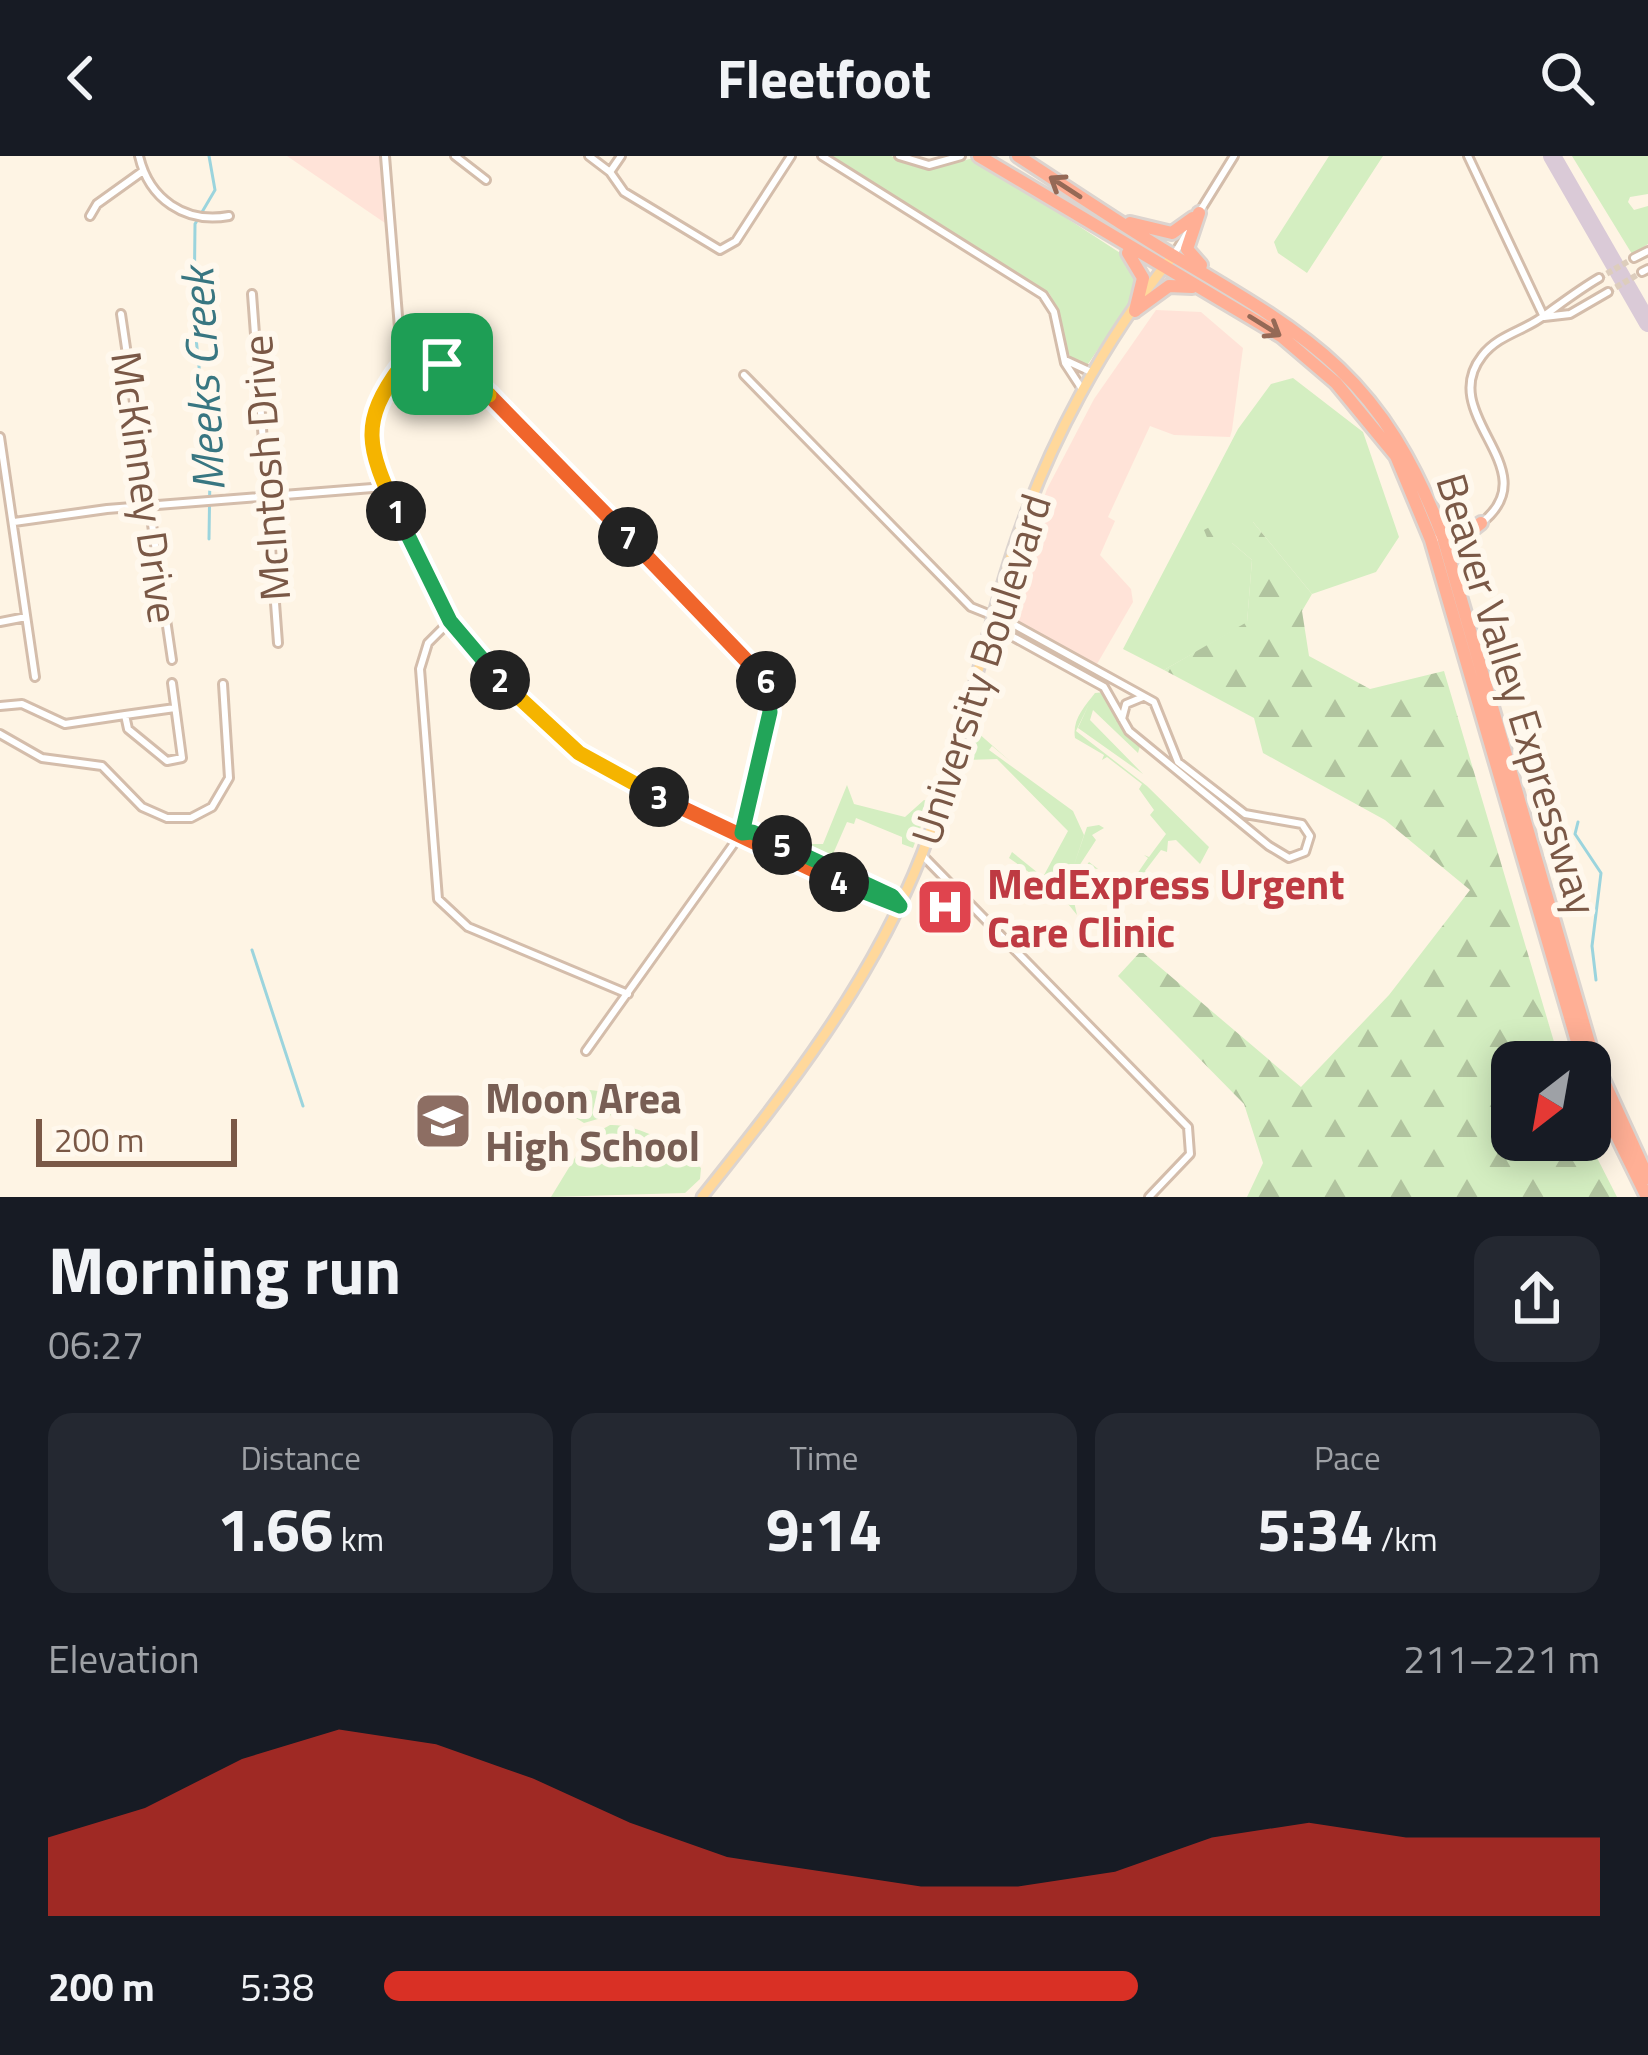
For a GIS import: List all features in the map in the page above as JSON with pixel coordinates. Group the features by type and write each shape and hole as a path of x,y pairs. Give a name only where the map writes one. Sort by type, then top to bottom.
{"highway":[{"name":"Beaver Valley Expressway","path":"980,156 1281,336 1345,392 1396,455 1454,572 1594,1060 1648,1178"},
{"name":"Beaver Valley Expressway","path":"1018,156 1312,340 1366,394 1412,459 1577,1041"},
{"path":"1112,217 1166,233 1199,213"},
{"path":"1199,213 1189,253 1234,290"},
{"path":"1115,238 1142,272 1135,311"},
{"path":"1135,311 1169,286 1206,292"},
{"path":"1454,572 1456,544 1481,523"},
{"path":"1611,1123 1648,1197"}],"main road":[{"name":"University Boulevard","path":"702,1197 827,1035 900,906 922,855 1034,494 1096,372 1173,256"}],"street":[{"path":"140,156 153,190 174,208 229,216"},
{"path":"385,156 402,365 372,414 372,441 385,487 450,621 532,715 579,753 633,785 742,833 752,832 877,889 900,906"},
{"path":"455,156 486,180"},
{"path":"589,156 610,172 621,189 720,250 736,241 790,156"},
{"path":"610,172 621,156"},
{"path":"899,156 929,165 961,156"},
{"path":"1173,256 1234,156"},
{"path":"1468,156 1544,316"},
{"path":"826,157 1043,295 1054,312 1063,358 1084,393"},
{"path":"90,216 97,204 143,172"},
{"path":"1634,258 1648,251"},
{"path":"1437,539 1481,523 1501,502 1506,478 1471,407 1472,375 1497,341 1599,278"},
{"path":"1544,316 1570,314 1608,292"},
{"name":"McIntosh Drive","path":"252,294 278,643"},
{"name":"McKinney Drive","path":"121,314 172,660"},
{"path":"1063,358 1096,372"},
{"path":"402,365 449,366 475,380 765,679 770,712 742,833 586,1051"},
{"path":"744,375 967,604 1006,633 1104,687 1122,722 1174,773 1280,854 1293,858 1305,852 1310,836 1302,824 1250,816 1178,762 1159,709 1147,698 1011,623 992,619"},
{"path":"0,437 35,677"},
{"path":"14,522 148,505 385,487"},
{"path":"0,622 26,617"},
{"path":"450,621 428,643 420,669 438,899 468,927 628,994"},
{"path":"124,715 128,729 167,761 182,758 172,683"},
{"path":"0,734 42,758 99,764 142,806 166,818 191,818 212,807 229,778 224,684"},
{"path":"1122,722 1126,704 1147,698"},
{"path":"0,706 22,704 65,724 175,708"},
{"path":"922,855 1188,1127 1190,1154 1149,1197"}],"shaded area":[{"path":"287,156 381,156 385,223"},
{"path":"1156,310 1201,312 1243,348 1232,430 1230,437 1174,435 1150,426 1108,517 1115,521 1100,555 1131,589 1133,602 1097,664 1018,623 1007,605 1047,489 1094,399"}],"green space":[{"path":"832,156 891,156 928,169 974,158 1131,260 1139,290 1088,364 1078,362 1066,348 1049,293"},
{"path":"1329,156 1383,156 1307,273 1278,253 1274,242"},
{"path":"1572,156 1648,156 1648,194 1630,197 1628,202 1634,210 1648,206 1648,244 1632,254"},
{"path":"1293,378 1363,432 1399,537 1376,572 1312,594 1253,522 1232,543 1252,560 1247,623 1164,670 1123,649 1238,429 1271,384"},
{"path":"1224,519 1253,522 1312,594 1302,611 1309,656 1370,689 1444,671 1554,1041 1491,1041 1491,1161 1599,1161 1617,1197 1247,1197 1263,1163 1244,1104 1118,976 1141,951 1301,1087 1389,995 1470,890 1385,820 1263,753 1254,718 1164,670 1247,622 1252,560 1232,543 1210,545 1204,530"},
{"path":"1105,692 1122,729 1140,746 1138,753 1093,710 1090,720 1143,774 1078,728 1089,704 1076,731 1147,786 1209,847 1200,864 1176,840 1168,841 1167,852 1161,850 1145,871 1148,876 1142,874 1126,896 1130,900 1124,899 1115,911 1118,917 1112,914 1106,923 1109,928 1099,920 1104,921 1114,906 1111,901 1117,903 1148,858 1144,855 1149,857 1166,834 1150,815 1154,810 1139,789 1142,784 1075,738 1075,725 1083,709 1095,693"},
{"path":"977,732 1011,762 992,746 989,750 1073,811 1084,835 1073,868 1087,827 1104,828 1092,835 1096,840 1068,883 1072,885 1089,862 1098,869 1092,868 1084,881 1087,886 1081,884 1073,897 1077,915 1060,894 1009,858 1012,852 1043,877 1068,831 997,759 966,760 969,740"},
{"path":"847,785 854,804 905,817 924,800 930,802 913,848 902,844 902,837 856,818 854,824 847,822 833,854 844,857 840,869 798,850 801,844 823,844"},
{"path":"565,1092 614,1093 632,1109 584,1123 560,1108"},
{"path":"610,1125 633,1128 671,1145 701,1168 700,1179 685,1193 551,1197 587,1138"}],"waterway":[{"name":"Meeks Creek","path":"209,156 215,190 195,224 194,319 210,471 209,539"},
{"path":"1578,822 1575,834 1601,873 1592,946 1596,980"},
{"name":"Meeks Creek","path":"252,950 303,1106"}],"taxiway":[{"path":"1552,156 1648,323"}],"tunnel":[{"path":"1599,278 1634,258"},
{"path":"1608,292 1642,272"}],"place":[{"name":"MedExpress Urgent Care Clinic","path":"945,907"},
{"name":"Moon Area High School","path":"443,1121"}],"route":[{"path":"442,364 481,386 765,679 770,712 742,833 752,832 892,896 900,906 841,883 620,778 544,727 480,658 450,621 425,576 385,487 371,432 376,400 402,365 442,364"}]}
